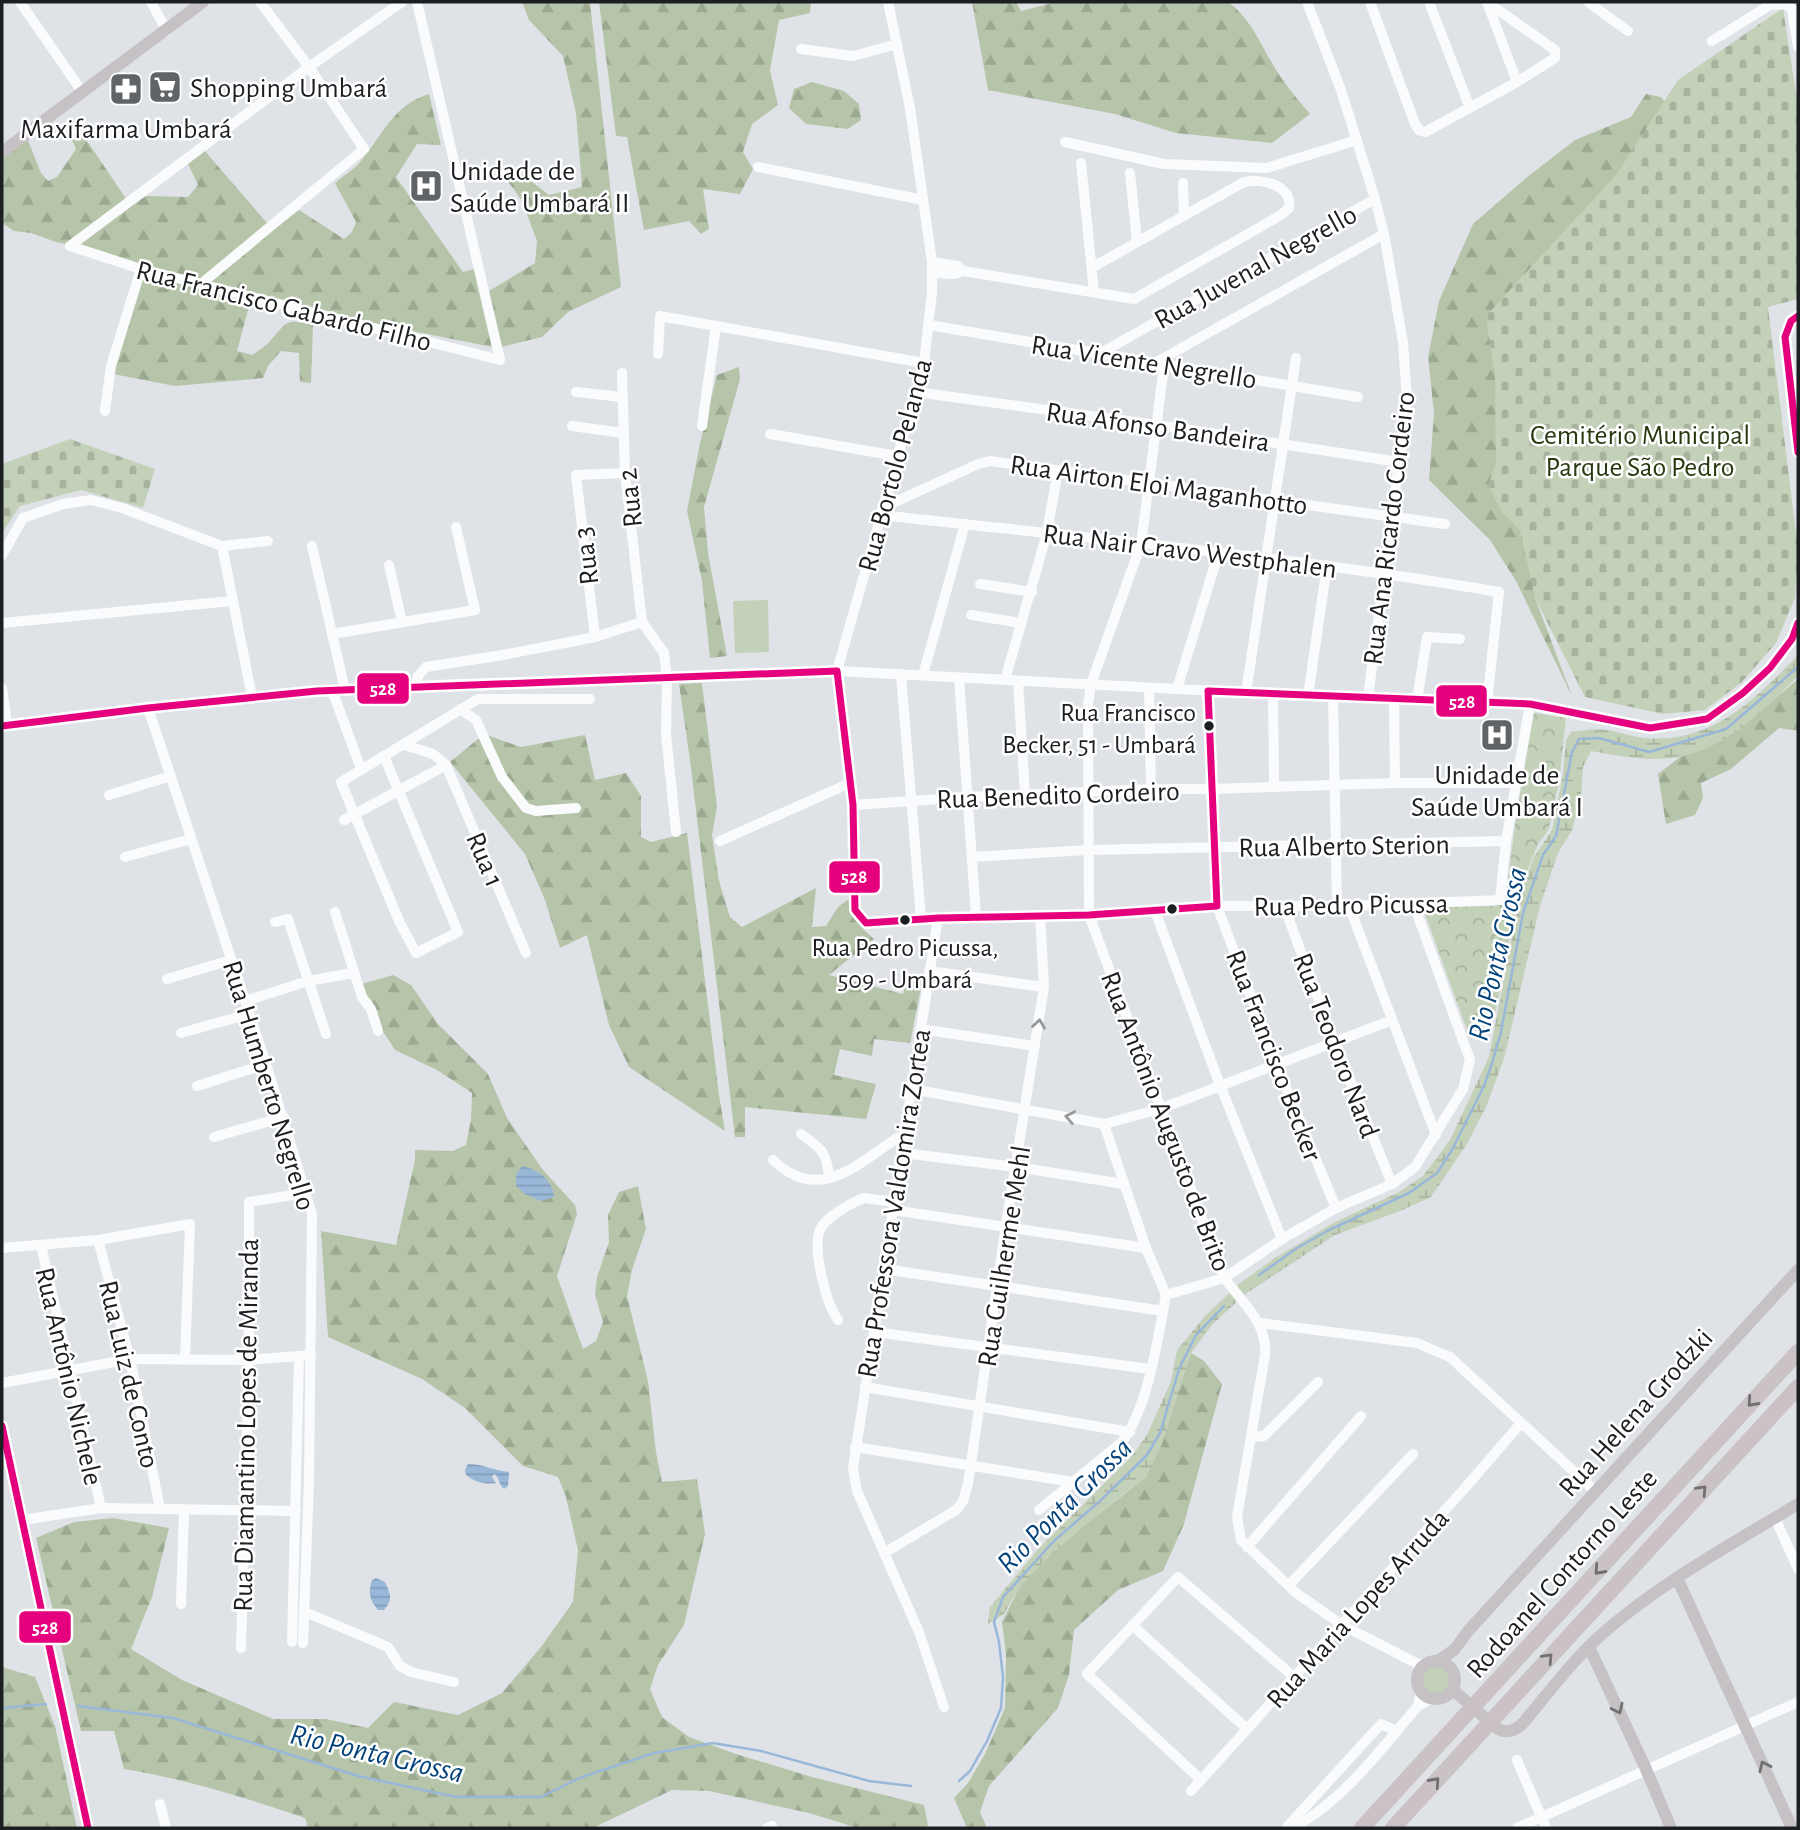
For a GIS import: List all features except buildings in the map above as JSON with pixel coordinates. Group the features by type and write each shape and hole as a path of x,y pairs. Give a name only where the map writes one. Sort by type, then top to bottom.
{"highway":[{"name":"Rodoanel Contorno Leste","path":"1362,1828 1798,1352"},
{"name":"Rodoanel Contorno Leste","path":"1393,1828 1798,1387"}],"main road":[{"path":"2,152 167,31 202,2"},
{"name":"Rua Helena Grodzki","path":"1425,1665 1454,1650 1469,1630 1798,1270"},
{"path":"2,1426 88,1828"},
{"path":"1453,1690 1498,1729 1514,1731 1588,1647 1616,1622 1677,1578 1798,1504"},
{"path":"1677,1578 1793,1828"},
{"name":"Rua Helena Grodzki","path":"1452,1670 1460,1654 1508,1587"},
{"path":"1588,1647 1671,1828"},
{"path":"1425,1665 1452,1670 1455,1681 1453,1690 1442,1698 1426,1695 1418,1681 1425,1665"}],"street":[{"path":"20,2 83,93"},
{"path":"150,2 167,31"},
{"path":"201,284 364,149 309,67 260,2"},
{"path":"309,67 402,2"},
{"name":"Rua Francisco Gabardo Filho","path":"309,67 70,246 141,270 500,360 417,2"},
{"name":"Rua Bortolo Pelanda","path":"866,923 855,910 853,805 837,671 924,363 932,268 910,108 888,2"},
{"name":"Rua Ana Ricardo Cordeiro","path":"1307,2 1341,90 1375,199 1384,234 1403,342 1406,401 1368,697"},
{"path":"1370,2 1418,129 1423,132 1552,62 1556,52 1487,2"},
{"path":"1429,2 1470,108"},
{"path":"1487,2 1517,82"},
{"path":"1588,2 1628,31"},
{"path":"1712,41 1769,3 1779,2 1792,9 1798,47"},
{"path":"801,49 853,56 897,44"},
{"path":"1065,142 1164,164 1266,168 1357,140"},
{"path":"1081,163 1094,292"},
{"path":"758,167 923,200"},
{"path":"1130,173 1137,242"},
{"path":"932,268 954,274 963,271 1134,299 1282,215 1289,208 1290,201 1282,188 1251,181 1239,185 1093,267"},
{"path":"1183,183 1184,216"},
{"name":"Rua Juvenal Negrello","path":"1098,354 1375,199"},
{"name":"Rua Juvenal Negrello","path":"1158,365 1384,234"},
{"path":"105,411 111,366 141,270"},
{"path":"658,355 660,316 924,363"},
{"path":"1795,319 1785,337 1798,452"},
{"name":"Rua Vicente Negrello","path":"929,325 1358,397"},
{"path":"702,426 716,326"},
{"path":"1246,693 1297,358"},
{"name":"Rua Antônio Augusto de Brito","path":"1158,365 1157,425 1141,544 1091,684 1088,704 1089,915 1224,1278 1259,1323 1266,1342 1237,1517 1238,1531 1247,1546"},
{"name":"Rua 2","path":"622,373 625,473 642,622"},
{"path":"576,391 622,397"},
{"name":"Rua Afonso Bandeira","path":"916,392 1399,462"},
{"path":"572,426 623,433"},
{"path":"770,434 897,456"},
{"name":"Rua Airton Eloi Maganhotto","path":"881,511 978,464 990,461 1445,524"},
{"path":"1005,680 1047,533 1058,470"},
{"name":"Rua 3","path":"595,637 576,475 625,473"},
{"path":"2,555 23,518 63,504 91,500 122,508 222,546 268,541"},
{"name":"Rua Nair Cravo Westphalen","path":"881,511 965,524 1384,572 1499,592 1487,703"},
{"path":"923,676 965,524"},
{"path":"332,634 475,610 456,527"},
{"path":"222,546 252,697"},
{"path":"312,546 345,690"},
{"path":"1177,689 1219,551"},
{"path":"389,565 402,622"},
{"path":"1308,696 1327,565"},
{"path":"980,584 1032,592"},
{"path":"2,624 232,601"},
{"path":"971,615 1021,623"},
{"path":"416,686 418,676 426,667 595,637 642,622 663,653 667,680 666,734 676,832"},
{"path":"2,688 4,725 332,690 837,671 1308,696 1530,704 1650,728 1707,719 1743,693 1770,668 1792,639 1798,623"},
{"path":"1417,700 1427,637 1460,639"},
{"path":"901,674 921,919"},
{"path":"959,678 976,916"},
{"path":"1018,681 1025,795"},
{"path":"1149,688 1151,789"},
{"path":"332,690 361,769"},
{"name":"Rua Francisco Becker","path":"1208,691 1217,906 1276,1063 1336,1208"},
{"path":"1273,694 1274,786"},
{"path":"1334,696 1336,906"},
{"path":"384,756 458,932 416,953 398,921 341,782 478,699 590,699"},
{"path":"1394,699 1395,783"},
{"path":"1506,841 1530,704"},
{"name":"Rua Humberto Negrello","path":"148,708 284,1117 312,1213 296,1511 298,1642 305,1612 305,1355"},
{"path":"460,709 476,720 502,777 526,808 534,811 576,808"},
{"path":"344,820 446,765 433,754 405,745"},
{"name":"Rua 1","path":"446,765 526,953"},
{"path":"109,795 171,776"},
{"path":"720,841 850,783"},
{"name":"Rua Benedito Cordeiro","path":"853,805 1151,789 1516,783"},
{"path":"125,857 191,839"},
{"name":"Rua Alberto Sterion","path":"972,857 1088,850 1506,841"},
{"name":"Rua Pedro Picussa","path":"866,923 976,916 1089,915 1217,906 1414,905 1500,900 1506,841"},
{"path":"1167,1295 1224,1278 1336,1208 1392,1184 1415,1167 1436,1135 1463,1089 1470,1060 1414,905"},
{"name":"Rua Teodoro Nard","path":"1284,906 1334,1041 1392,1184"},
{"path":"1349,906 1436,1135"},
{"path":"1155,911 1282,1240"},
{"path":"335,912 353,973 362,997 371,1009 378,1031"},
{"name":"Rua Guilherme Mehl","path":"884,1553 961,1506 968,1484 1044,987 1040,915"},
{"name":"Rua Professora Valdomira Zortea","path":"938,918 853,1468 857,1491 919,1632 944,1707"},
{"path":"275,922 288,919 326,1034"},
{"path":"167,979 231,960"},
{"path":"929,971 1044,987"},
{"path":"245,1001 309,981 353,973"},
{"path":"181,1033 249,1014"},
{"path":"912,1089 1104,1124 1160,1109 1391,1020"},
{"path":"920,1029 1035,1046"},
{"path":"197,1086 266,1064"},
{"path":"214,1137 284,1117"},
{"path":"1039,1510 1122,1442 1130,1432 1143,1398 1167,1295 1146,1248 1104,1124"},
{"path":"801,1134 822,1149 828,1160 829,1178"},
{"path":"773,1160 795,1175 812,1180 829,1178 846,1174 905,1135"},
{"path":"903,1153 1124,1184"},
{"name":"Rua Diamantino Lopes de Miranda","path":"241,1648 249,1360 249,1202 305,1193"},
{"path":"838,1320 821,1278 820,1229 826,1221 864,1198 893,1206 1146,1248"},
{"path":"2,1248 98,1240 190,1224 185,1359"},
{"name":"Rua Luiz de Conto","path":"98,1240 130,1359 160,1509"},
{"name":"Rua Antônio Nichele","path":"41,1245 100,1508"},
{"path":"884,1269 996,1288 1163,1311"},
{"path":"1259,1323 1417,1343 1433,1348 1450,1357 1595,1491"},
{"path":"874,1332 1150,1369"},
{"path":"2,1383 130,1359 249,1360 305,1355"},
{"path":"1252,1437 1264,1436 1318,1382"},
{"path":"865,1387 1130,1432"},
{"path":"1361,1416 1247,1546 1289,1585 1342,1625 1425,1665"},
{"name":"Rua Maria Lopes Arruda","path":"1191,1791 1521,1423"},
{"path":"855,1447 1073,1482"},
{"path":"1289,1585 1413,1454"},
{"path":"22,1520 100,1508 296,1511"},
{"path":"181,1604 184,1509"},
{"path":"1775,1518 1798,1569"},
{"path":"1201,1780 1087,1674 1178,1577 1294,1677"},
{"path":"305,1612 388,1647 400,1665 411,1672 454,1682"},
{"path":"1132,1625 1247,1729"},
{"path":"1293,1828 1337,1798 1426,1695"},
{"path":"1517,1828 1544,1823 1646,1769 1798,1702"},
{"path":"1286,1828 1381,1724 1397,1731"},
{"path":"1517,1760 1544,1823"},
{"path":"160,1804 166,1828"}],"green space":[{"path":"522,2 590,2 621,287 568,312 542,337 497,348 251,299 237,351 252,355 287,323 313,325 311,383 300,382 299,353 281,351 268,366 263,378 175,386 113,374 143,269 80,247 14,231 2,223 2,157 27,138 41,173 48,181 57,177 76,149 70,136 79,129 131,206 146,196 188,197 198,185 187,162 204,150 273,230 299,210 344,239 352,232 356,222 335,183 360,162 398,113 407,105 429,94 441,145 417,144 396,177 463,272 474,269 484,294 535,263 537,241 522,201 507,180 507,173 518,171 549,195 582,187 576,113 563,56 529,20"},
{"path":"599,2 811,2 810,13 779,20 770,70 778,105 752,124 743,152 753,169 740,194 703,189 709,229 701,234 689,221 644,230 627,137 616,136"},
{"path":"972,2 1016,2 1021,11 1056,2 1228,2 1245,19 1275,69 1310,114 1272,143 1176,133 1115,114 988,90"},
{"name":"Cemitério Municipal Parque São Pedro","path":"1783,8 1798,107 1798,299 1768,307 1798,549 1795,598 1776,643 1742,682 1705,710 1663,714 1585,697 1535,598 1520,531 1500,509 1488,485 1496,464 1495,379 1486,316 1616,175 1678,80"},
{"path":"812,82 844,91 859,104 861,120 848,129 806,124 789,108 794,89"},
{"path":"1646,94 1661,97 1674,113 1536,547 1535,598 1572,696 1516,581 1490,540 1429,480 1434,413 1428,357 1439,301 1473,224 1575,140 1631,117"},
{"path":"739,367 740,379 704,507 708,553 727,656 710,658 702,581 687,511 717,375"},
{"path":"70,439 155,469 143,508 81,490 20,506 2,533 2,464"},
{"path":"768,600 769,652 735,653 733,601"},
{"path":"1798,655 1798,676 1744,726 1712,746 1696,753 1656,759 1591,751 1583,767 1581,798 1572,830 1558,853 1540,906 1504,1059 1486,1107 1467,1144 1431,1197 1335,1235 1244,1295 1212,1325 1191,1353 1162,1444 1146,1477 1052,1553 1020,1586 1004,1614 988,1624 990,1607 1040,1547 1131,1457 1147,1435 1171,1381 1177,1350 1205,1316 1239,1284 1275,1258 1333,1223 1399,1192 1423,1176 1450,1140 1489,1057 1520,895 1534,857 1552,830 1563,773 1566,740 1571,732 1603,729 1645,738 1691,734 1730,716 1748,703"},
{"path":"1798,679 1798,731 1779,728 1731,769 1701,783 1703,798 1695,815 1666,824 1658,774 1680,757 1708,747 1737,731"},
{"path":"702,683 717,807 712,835 719,881 730,917 742,927 816,888 812,927 826,926 838,907 850,898 864,930 874,939 829,975 903,994 908,975 923,978 910,1043 874,1039 872,1056 840,1049 834,1075 876,1084 866,1119 745,1107 745,1137 735,1137 679,684"},
{"path":"1534,713 1566,718 1559,782 1549,829 1537,846 1518,896 1496,1010 1485,1022 1467,1030 1425,914 1431,907 1494,906 1502,903 1506,892"},
{"path":"484,734 521,747 585,735 595,780 626,773 641,796 641,837 651,842 687,833 725,1131 629,1067 609,1025 587,935 560,948 545,900 525,854 450,762"},
{"path":"393,975 411,985 438,1024 488,1074 507,1118 543,1170 575,1205 577,1214 557,1276 583,1349 596,1341 603,1322 595,1295 597,1277 609,1242 608,1215 619,1192 638,1186 646,1229 632,1270 627,1296 648,1381 656,1452 662,1482 697,1479 705,1534 684,1625 658,1665 650,1689 662,1717 689,1737 736,1754 812,1777 924,1805 928,1825 926,1828 858,1828 809,1813 709,1791 672,1790 593,1828 308,1828 305,1818 261,1803 124,1769 114,1731 81,1731 36,1538 74,1522 113,1518 169,1528 152,1597 131,1649 182,1680 273,1719 326,1719 368,1728 394,1702 458,1715 502,1693 541,1647 573,1602 578,1550 566,1497 558,1477 523,1466 465,1408 422,1379 328,1337 321,1231 396,1245 415,1150 453,1151 466,1145 471,1120 472,1093 437,1070 395,1050 382,1030 362,984"},
{"path":"1191,1353 1204,1361 1222,1384 1184,1524 1163,1571 1118,1590 1074,1630 1069,1675 1058,1708 989,1786 980,1812 987,1828 967,1828 954,1798 968,1783 985,1754 1005,1708 1006,1655 1002,1622 1020,1586 1052,1553 1146,1477"},
{"path":"1437,1665 1448,1669 1452,1680 1448,1691 1437,1695 1426,1691 1422,1680 1426,1669"},
{"path":"2,1667 35,1677 55,1726 77,1828 2,1828"}],"water":[{"path":"522,1166 543,1176 551,1185 554,1197 541,1201 525,1194 516,1186 516,1175"},
{"path":"468,1464 509,1472 508,1486 504,1489 494,1474 492,1477 496,1483 473,1479 466,1475"},
{"path":"376,1578 385,1582 390,1593 384,1610 378,1610 370,1596 372,1580"}],"waterway":[{"name":"Rio Ponta Grossa","path":"1259,1275 1297,1248 1329,1230 1409,1193 1437,1173 1452,1150 1484,1086 1492,1063 1501,1032 1523,913 1543,855 1556,836 1572,752 1579,739 1599,738 1649,752 1726,729 1798,667"},
{"name":"Rio Ponta Grossa","path":"959,1781 970,1771 1001,1708 1003,1677 994,1622 1003,1597 1054,1541 1147,1455 1160,1433 1179,1369 1196,1335 1224,1306"},
{"path":"2,1708 46,1704"},
{"name":"Rio Ponta Grossa","path":"78,1706 173,1718 358,1776 456,1797 541,1797 582,1777 654,1753 713,1743 761,1751 869,1781 911,1786"}],"transit line":[{"name":"528","path":"1798,316 1791,321 1785,337 1798,452"},
{"name":"528","path":"2,726 317,691 837,671 853,805 855,910 866,923 938,918 1089,915 1217,906 1208,691 1530,704 1650,728 1707,719 1743,693 1770,668 1792,639 1798,623"},
{"name":"528","path":"2,1426 88,1828"}],"place":[{"name":"Shopping Umbará","path":"165,87"},
{"name":"Maxifarma Umbará","path":"126,89"},
{"name":"Unidade de Saúde Umbará II","path":"426,186"},
{"name":"Rua Francisco Becker, 51 - Umbará","path":"1209,726"},
{"name":"Unidade de Saúde Umbará I","path":"1497,735"},
{"name":"Rua Pedro Picussa, 509 - Umbará","path":"905,920"}]}
